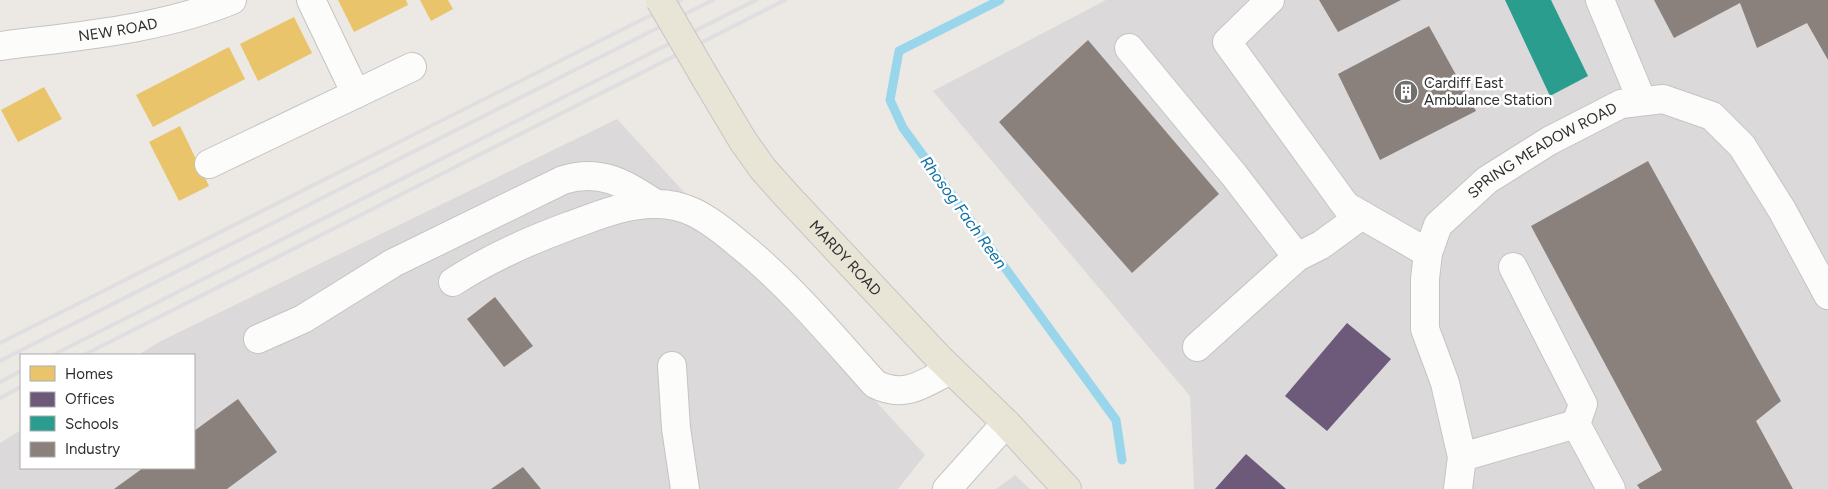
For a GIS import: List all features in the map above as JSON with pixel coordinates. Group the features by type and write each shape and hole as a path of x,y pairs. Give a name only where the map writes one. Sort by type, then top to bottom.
{"main road":[{"name":"MARDY ROAD","path":"660,0 734,127 763,169 950,370 1006,423 1066,489"}],"street":[{"name":"NEW ROAD","path":"0,46 166,22 201,12 232,0"},
{"path":"311,0 356,94"},
{"path":"1270,0 1228,42 1346,206 1428,253"},
{"path":"1600,0 1642,101"},
{"path":"1129,48 1234,175 1297,257"},
{"path":"209,164 412,67"},
{"name":"SPRING MEADOW ROAD","path":"1458,489 1462,457 1445,383 1425,329 1425,279 1428,253 1438,225 1487,180 1549,141 1621,104 1663,99 1712,116 1742,146 1782,210 1828,295"},
{"path":"258,339 303,319 393,263 570,178 587,176 614,179 656,204"},
{"path":"453,282 503,253 549,234 625,207 656,204 674,206 694,213 726,234 766,266 875,384 885,389 904,391 919,386 950,370"},
{"path":"1197,347 1297,257 1321,245 1362,215"},
{"path":"1513,267 1583,404 1576,424 1611,489"},
{"path":"672,366 676,428 684,489"},
{"path":"947,489 1006,423"},
{"path":"1462,457 1576,424"}],"shaded area":[{"path":"1106,0 1828,0 1828,489 1194,489 1190,396 933,91"},
{"path":"617,119 925,455 898,489 0,489 0,443 20,431 20,469 195,469 195,354 140,354 161,341"},
{"path":"1015,475 1030,489 996,489"}],"building: Homes":[{"path":"338,0 406,0 408,5 354,32"},
{"path":"420,0 448,0 453,9 431,21"},
{"path":"294,17 312,53 258,81 240,44"},
{"path":"229,47 245,79 153,127 136,95"},
{"path":"44,87 62,119 18,142 1,110"},
{"path":"180,126 209,186 179,201 149,142"}],"building: Offices":[{"path":"1347,323 1391,359 1327,431 1285,396"},
{"path":"1246,454 1286,489 1215,489"}],"building: Schools":[{"path":"1505,0 1551,0 1588,76 1550,96"}],"building: Industry":[{"path":"1319,0 1401,0 1338,32"},
{"path":"1654,0 1828,0 1828,60 1807,23 1757,48 1740,3 1674,38"},
{"name":"Cardiff East Ambulance Station","path":"1429,26 1476,111 1380,160 1338,74"},
{"path":"1088,40 1219,194 1132,273 999,122"},
{"path":"1648,161 1781,401 1756,421 1793,489 1640,489 1637,485 1662,470 1531,226"},
{"path":"495,297 533,346 504,367 467,319"},
{"path":"238,399 277,452 227,489 114,489 142,469 195,469 195,430"},
{"path":"523,467 541,489 491,489"}],"waterway":[{"name":"Rhosog Fach Reen","path":"1000,0 899,51 890,100 903,128 1116,420 1122,460"}],"railway":[{"path":"0,343 681,0"},
{"path":"0,361 713,0"},
{"path":"55,354 756,0"},
{"path":"86,354 785,0"},
{"path":"0,382 20,372"},
{"path":"0,398 20,388"}],"place":[{"name":"Cardiff East Ambulance Station","path":"1406,92"}]}
